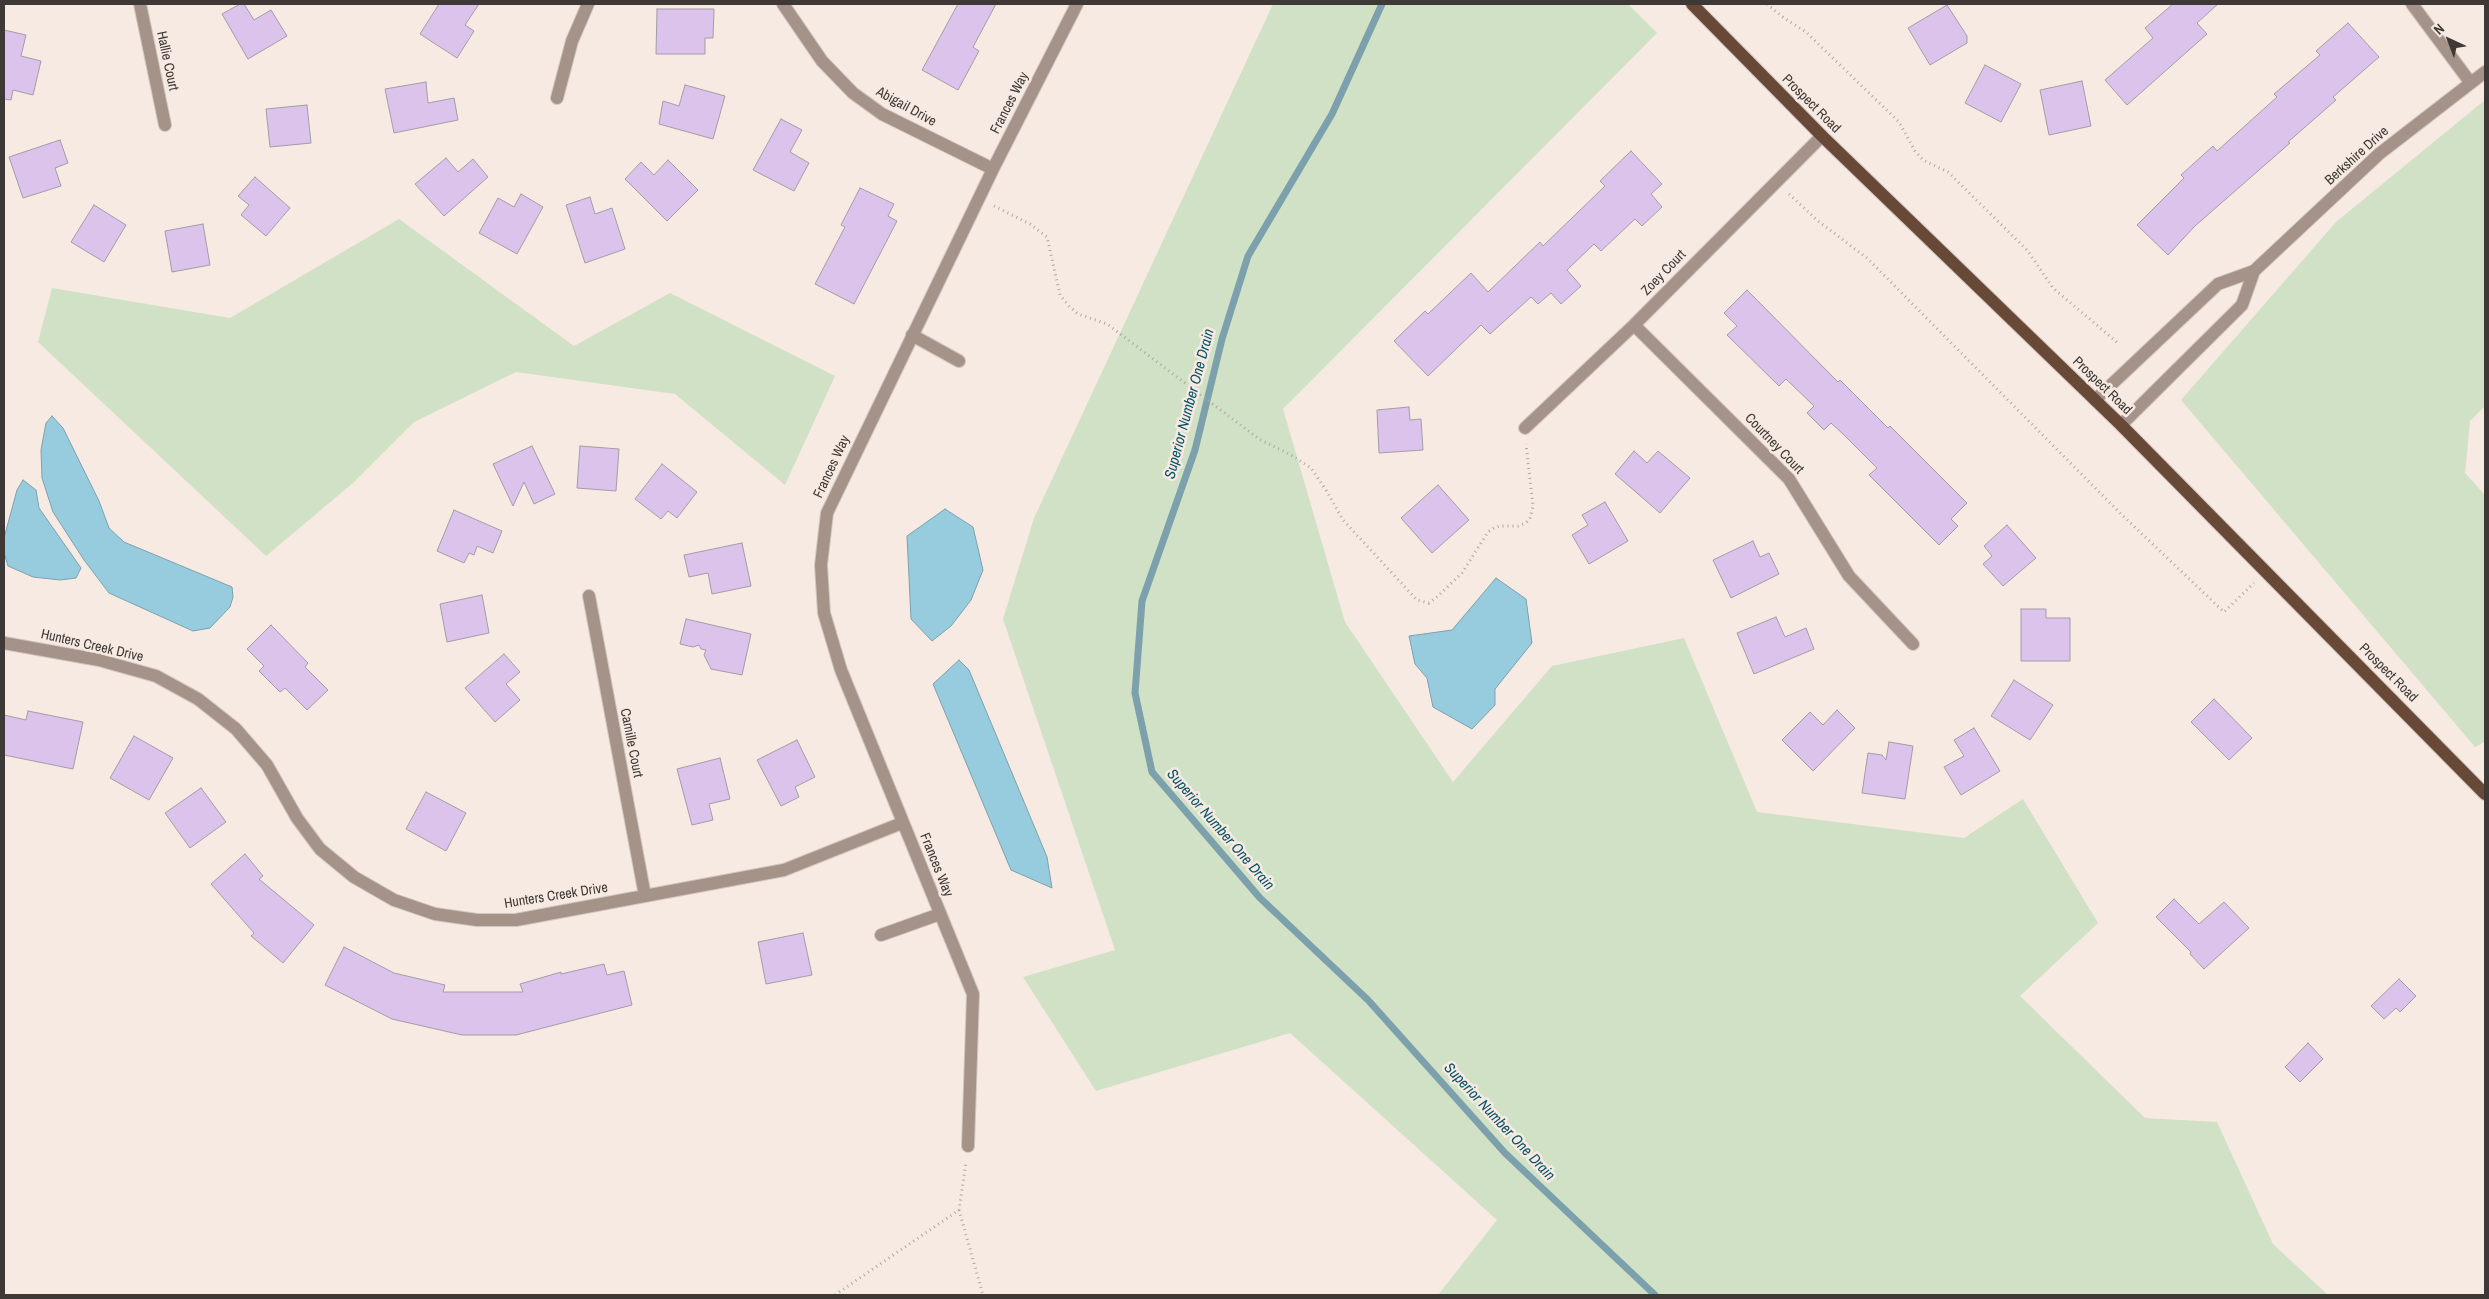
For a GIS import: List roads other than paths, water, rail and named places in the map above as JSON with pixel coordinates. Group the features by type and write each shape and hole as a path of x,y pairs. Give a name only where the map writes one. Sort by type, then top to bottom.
{"main road":[{"name":"Prospect Road","path":"1692,4 1822,136 2121,425 2485,794"}],"street":[{"name":"Hallie Court","path":"140,4 165,125"},
{"path":"557,98 572,41 588,4"},
{"name":"Abigail Drive","path":"783,4 822,61 853,93 882,114 993,169"},
{"name":"Frances Way","path":"968,1146 973,994 841,670 824,612 821,565 827,513 993,169 1078,4"},
{"path":"2412,4 2470,82"},
{"name":"Berkshire Drive","path":"2095,400 2218,284 2254,271 2379,154 2485,72"},
{"name":"Zoey Court","path":"1525,428 1612,343 1634,325 1822,136"},
{"name":"Berkshire Drive","path":"2121,425 2242,305 2254,271"},
{"name":"Courtney Court","path":"1634,325 1789,479 1849,576 1913,644"},
{"path":"912,335 959,361"},
{"name":"Camille Court","path":"589,596 645,896"},
{"name":"Hunters Creek Drive","path":"4,643 99,660 156,676 198,699 236,728 267,766 297,818 320,849 354,876 394,900 435,914 477,920 516,920 784,870 902,823"},
{"path":"881,936 940,914"}],"water":[{"path":"52,416 63,428 99,501 109,528 124,542 232,587 233,597 230,607 210,628 193,631 109,593 84,560 53,512 42,478 41,450 46,423"},
{"path":"23,480 36,490 39,508 81,568 76,578 60,580 33,577 8,566 4,553 4,538 17,490"},
{"path":"945,509 973,527 983,570 971,600 951,626 932,641 911,619 907,536"},
{"path":"1496,578 1526,599 1532,643 1495,689 1495,705 1472,729 1433,707 1427,678 1415,664 1409,636 1452,630"},
{"path":"959,660 969,670 1047,857 1052,888 1011,870 933,684"}],"waterway":[{"name":"Superior Number One Drain","path":"1382,4 1332,114 1248,256 1222,339 1195,450 1142,601 1135,693 1152,772 1260,898 1368,1000 1505,1153 1655,1295"}]}
